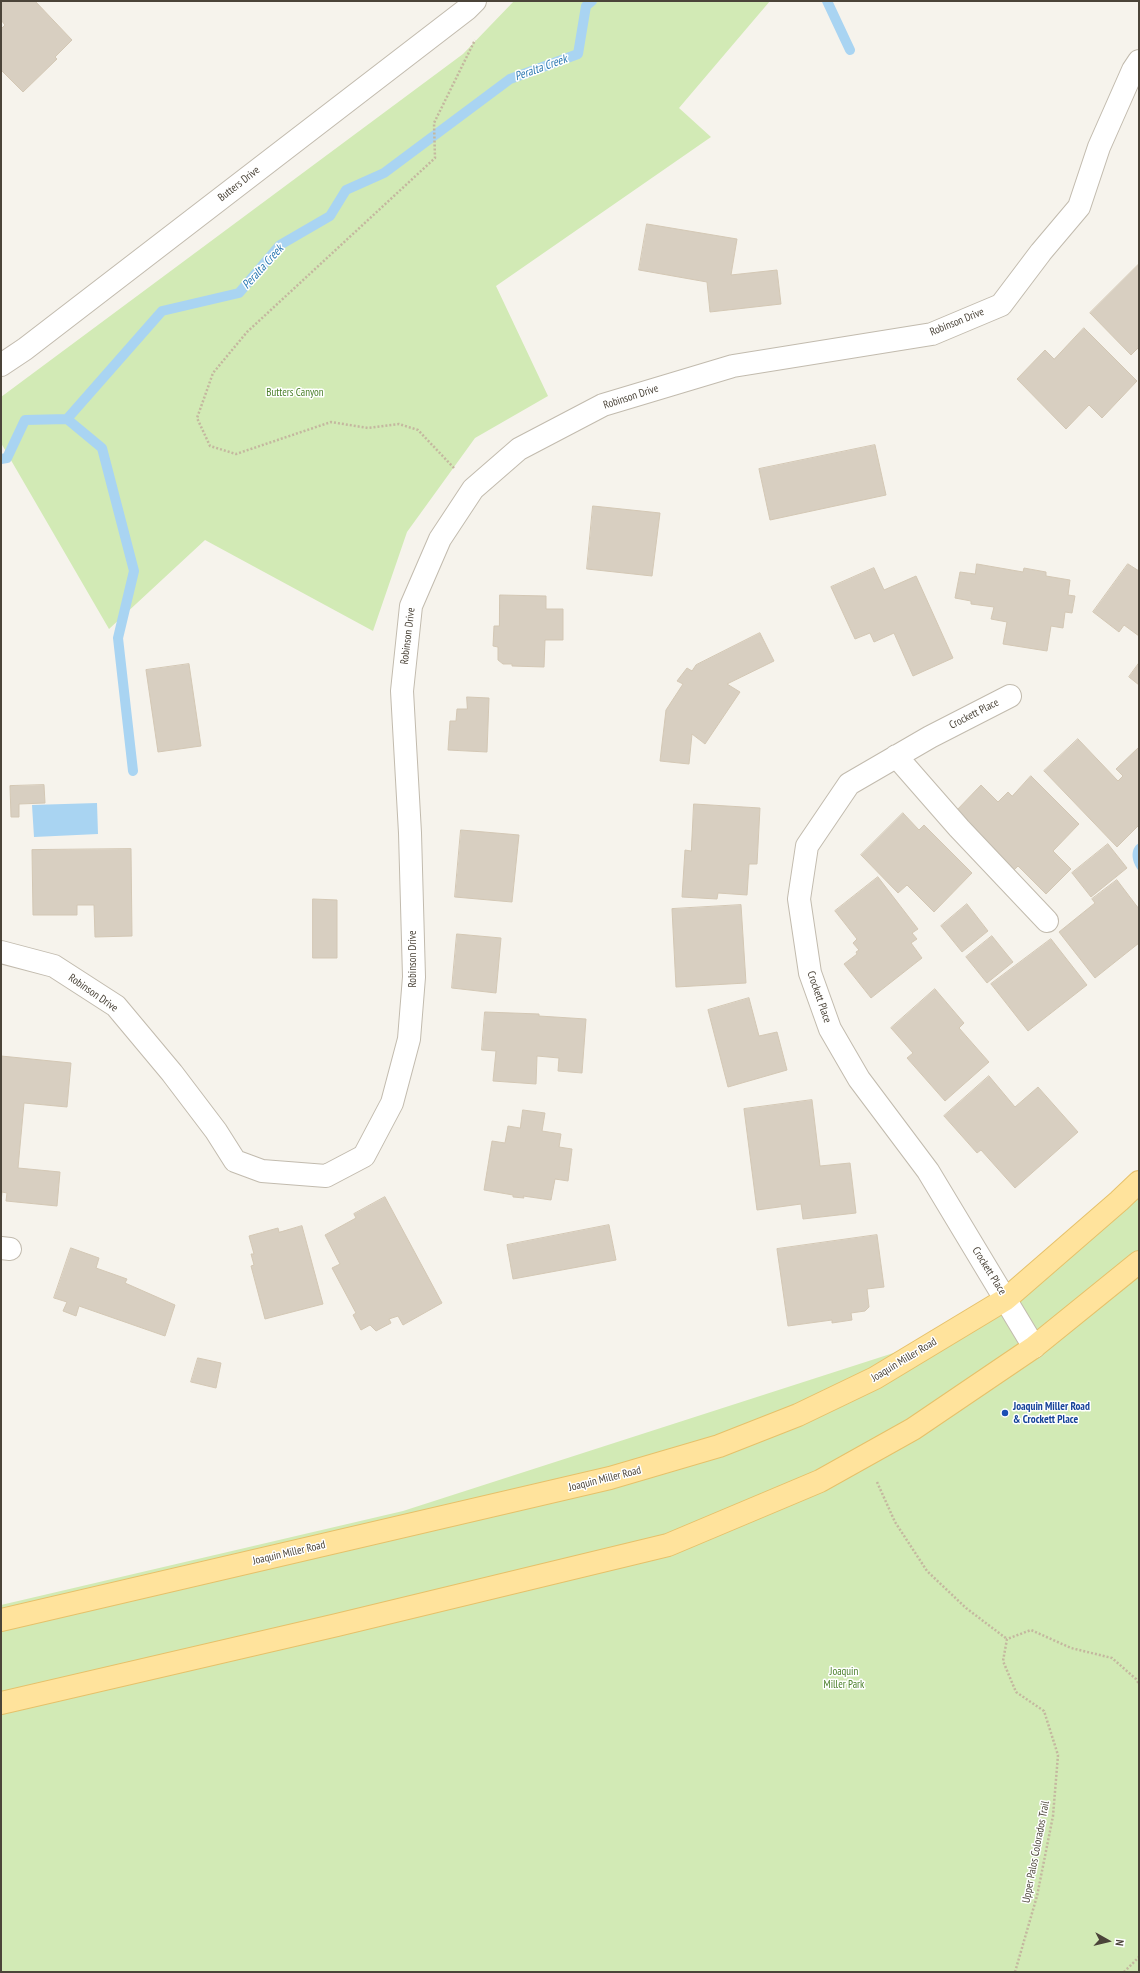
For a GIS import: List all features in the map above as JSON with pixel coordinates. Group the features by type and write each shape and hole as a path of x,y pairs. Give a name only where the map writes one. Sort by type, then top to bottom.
{"main road":[{"name":"Joaquin Miller Road","path":"1,1620 610,1478 718,1446 798,1415 875,1378 1006,1299 1139,1182"},
{"path":"1,1703 337,1625 668,1545 820,1481 913,1429 1034,1347 1139,1262"}],"street":[{"name":"Butters Drive","path":"1,365 31,344 328,116 467,9 475,1"},
{"name":"Robinson Drive","path":"1,952 54,966 116,1006 216,1131 235,1161 262,1171 326,1176 364,1156 392,1103 409,1039 414,977 410,833 402,690 411,606 440,539 473,489 519,449 603,405 733,366 932,334 1001,305 1041,252 1079,207 1099,147 1133,70 1139,61"},
{"name":"Crockett Place","path":"1010,696 896,756 849,784 808,846 800,899 810,973 830,1029 858,1079 928,1171 1034,1347"},
{"path":"896,756 959,828 1047,921"}],"path":[{"path":"473,489 418,430 399,424 368,428 331,422 236,454 210,446 197,418 213,373 246,332 434,158 434,123 478,35"},
{"path":"865,1456 895,1522 927,1571 966,1608 1007,1639 1031,1630 1071,1648 1112,1658 1136,1679 1139,1684"},
{"name":"Upper Palos Colorados Trail","path":"1007,1639 1003,1660 1016,1692 1044,1711 1058,1755 1054,1816 1036,1896 1014,1972"},
{"path":"1124,1972 1139,1957"}],"green space":[{"name":"Butters Canyon","path":"514,1 770,1 679,108 711,137 496,286 548,396 475,438 407,532 373,631 205,540 109,629 1,443 1,397 463,54"},
{"name":"Joaquin Miller Park","path":"1139,1175 1139,1972 1,1972 1,1605 403,1511 909,1348 1063,1248"}],"water":[{"path":"97,803 98,834 34,837 32,805"},
{"path":"1139,843 1139,871 1133,860 1133,852"}],"building":[{"path":"1,1 35,1 72,40 55,57 57,59 23,92 1,70 1,29 5,25 1,20"},
{"path":"647,224 737,239 731,275 777,270 781,304 710,312 707,282 639,270"},
{"path":"1139,264 1139,347 1131,355 1090,313"},
{"path":"1084,328 1137,381 1102,418 1089,405 1066,429 1017,379 1045,350 1054,359"},
{"path":"875,445 886,495 770,520 759,469"},
{"path":"593,506 660,513 652,576 587,569"},
{"path":"977,564 1023,572 1024,568 1046,572 1046,576 1070,580 1068,595 1075,596 1072,613 1065,612 1063,628 1051,626 1047,651 1003,644 1007,622 991,619 994,607 971,604 971,601 955,598 960,572 975,574"},
{"path":"1128,564 1139,571 1139,636 1124,625 1119,632 1093,612"},
{"path":"874,568 884,590 916,576 953,658 913,676 894,633 874,642 870,633 855,639 831,587"},
{"path":"500,595 546,596 546,609 563,609 563,640 545,640 544,667 512,666 512,664 503,664 498,660 498,647 493,646 494,626 499,626"},
{"path":"760,633 774,661 727,684 740,692 705,744 692,734 689,764 660,761 666,710 683,684 677,681 687,668 692,671 696,665"},
{"path":"1139,663 1139,685 1129,677"},
{"path":"189,664 201,746 158,752 146,670"},
{"path":"467,697 489,698 487,752 448,750 450,721 456,721 457,709 467,709"},
{"path":"1078,739 1118,781 1123,776 1116,769 1139,747 1139,825 1117,847 1044,771"},
{"path":"1031,776 1079,824 1053,851 1071,869 1046,894 1018,866 1013,871 955,812 981,785 998,802 1008,792 1012,796"},
{"path":"44,785 45,803 19,804 19,817 11,817 10,786"},
{"path":"694,804 760,808 757,864 749,864 747,895 718,893 717,899 682,897 685,850 691,851"},
{"path":"903,813 919,830 924,825 972,873 934,912 907,885 898,893 861,855"},
{"path":"461,830 519,835 512,902 455,897"},
{"path":"1108,844 1127,868 1091,897 1072,873"},
{"path":"131,849 132,936 95,937 94,905 77,905 77,915 33,915 32,850"},
{"path":"878,877 918,929 912,933 917,939 911,943 922,958 871,998 844,964 857,954 856,952 859,950 853,943 857,939 835,911"},
{"path":"1117,880 1139,909 1139,943 1095,978 1059,932 1095,903 1092,899"},
{"path":"313,899 337,900 337,958 313,958"},
{"path":"967,904 988,931 962,952 941,926"},
{"path":"741,905 746,983 676,987 672,909"},
{"path":"457,934 501,938 496,993 452,988"},
{"path":"992,936 1013,962 987,983 966,957"},
{"path":"1051,939 1087,985 1028,1031 991,984"},
{"path":"935,989 964,1023 959,1028 989,1062 945,1101 907,1058 913,1053 891,1028"},
{"path":"749,998 759,1036 777,1032 787,1070 728,1087 708,1010"},
{"path":"485,1012 539,1014 539,1016 586,1019 582,1073 558,1071 559,1058 537,1056 536,1084 493,1081 496,1051 482,1050"},
{"path":"1,1056 71,1063 67,1107 24,1103 18,1168 60,1172 57,1206 6,1201 7,1193 2,1192 1,1203"},
{"path":"989,1076 1015,1107 1038,1087 1078,1132 1015,1188 981,1150 977,1153 944,1116"},
{"path":"812,1100 820,1166 850,1163 856,1213 803,1219 801,1204 757,1210 744,1109"},
{"path":"523,1110 545,1113 542,1131 561,1134 559,1147 572,1149 568,1181 555,1179 551,1200 523,1196 524,1198 513,1197 513,1195 484,1190 492,1141 505,1143 508,1126 520,1128"},
{"path":"385,1197 442,1303 403,1325 398,1316 389,1319 391,1323 376,1331 370,1325 361,1330 353,1315 356,1313 332,1268 340,1264 325,1235 356,1218 354,1214"},
{"path":"609,1225 616,1260 513,1279 507,1245"},
{"path":"302,1226 323,1304 265,1319 251,1266 254,1265 251,1254 254,1254 249,1236 278,1228 279,1232"},
{"path":"877,1235 884,1287 867,1289 869,1307 865,1311 851,1313 852,1320 832,1323 832,1320 788,1326 777,1249"},
{"path":"71,1248 99,1258 96,1268 127,1279 125,1283 175,1305 165,1336 79,1306 76,1316 63,1311 67,1302 54,1298"},
{"path":"198,1358 221,1363 216,1388 191,1382"}],"waterway":[{"name":"Peralta Creek","path":"1,459 7,458 25,420 67,419 162,311 239,293 280,245 330,216 346,190 384,173 510,79 578,54 586,6 592,1"},
{"path":"827,1 850,50"},
{"path":"67,419 102,448 134,571 118,638 133,771"}],"place":[{"name":"Joaquin Miller Road & Crockett Place","path":"1005,1413"}]}
